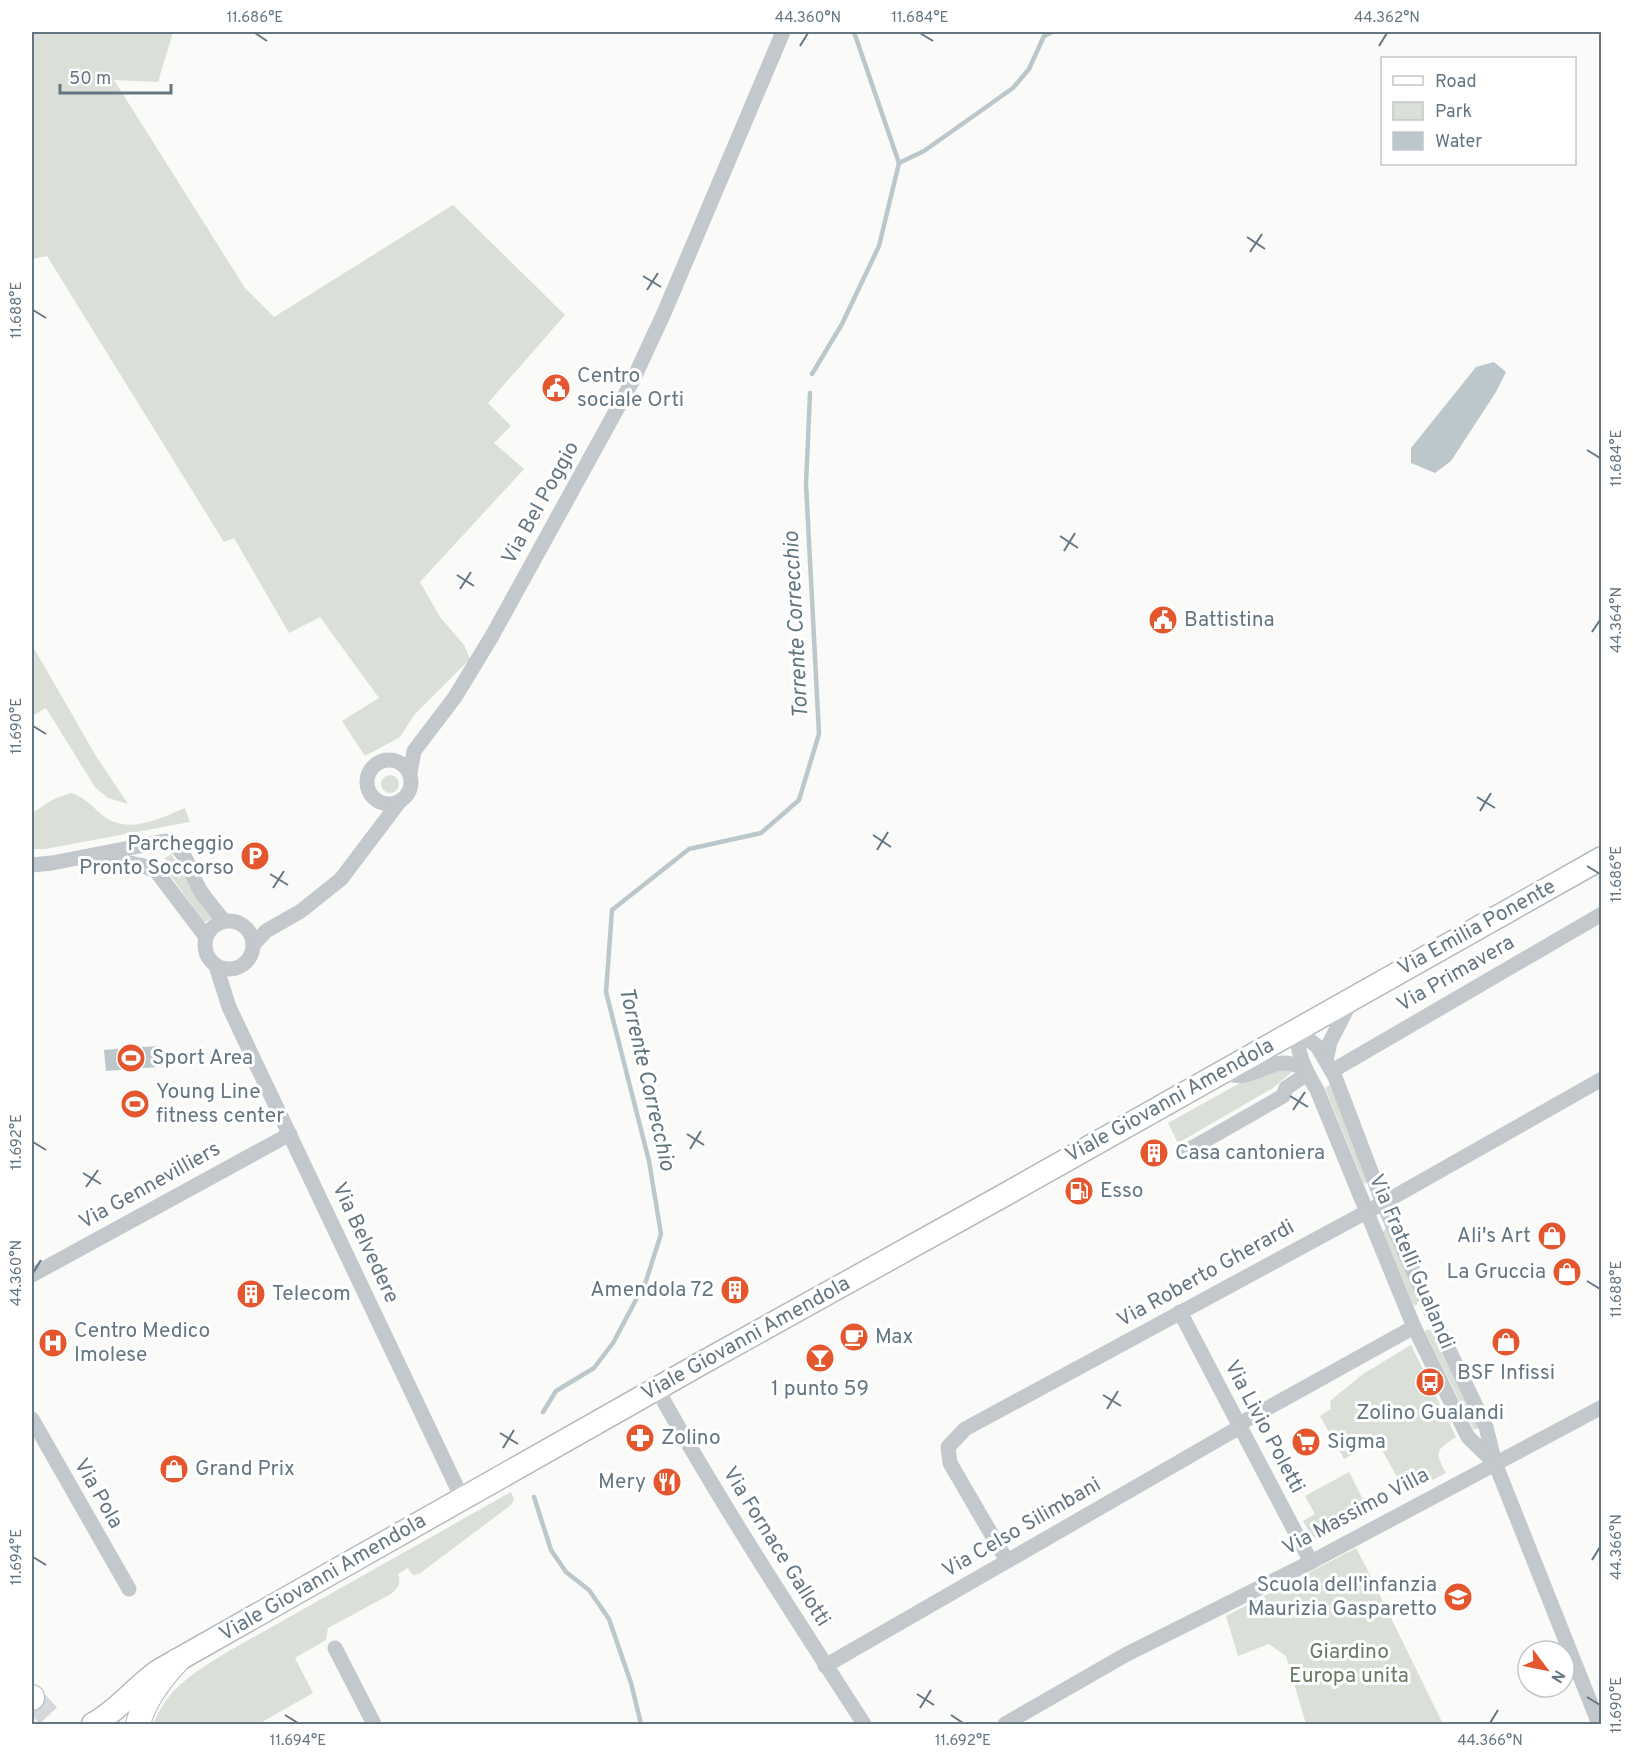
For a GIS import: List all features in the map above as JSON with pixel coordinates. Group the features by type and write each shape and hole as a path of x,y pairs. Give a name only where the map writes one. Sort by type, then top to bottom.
{"highway":[{"path":"138,1725 164,1674 177,1661"}],"main road":[{"name":"Via Emilia Ponente","path":"1352,998 1602,858"},
{"name":"Viale Giovanni Amendola","path":"93,1725 142,1683 177,1661 462,1498 1352,998"},
{"name":"Viale Giovanni Amendola","path":"120,1725 133,1695 142,1683"}],"street":[{"name":"Via Bel Poggio","path":"239,967 249,958 258,938 301,910 341,879 361,856 379,827 409,792 414,751 456,697 633,380 664,313 778,34"},
{"path":"379,827 367,782 370,771 378,763 414,751"},
{"path":"389,760 401,763 410,773"},
{"path":"370,794 380,802 393,804 400,801"},
{"path":"165,841 151,852 151,863 206,937"},
{"path":"32,865 165,841 174,844 180,850 202,894 224,921 210,929 206,937 204,945 210,961 224,969 239,967"},
{"path":"93,855 144,866 156,871"},
{"name":"Via Primavera","path":"1329,1065 1602,914"},
{"name":"Via Bel Poggio","path":"224,921 232,920 246,927 276,925"},
{"path":"246,927 253,945"},
{"name":"Via Belvedere","path":"216,966 229,1007 462,1498"},
{"path":"229,1007 232,978 239,967"},
{"path":"1329,1065 1330,1041 1352,998"},
{"name":"Via Fratelli Gualandi","path":"1296,1030 1317,1046 1329,1065 1383,1203 1436,1323 1486,1427 1495,1463 1599,1725"},
{"name":"Via Fratelli Gualandi","path":"1296,1030 1297,1044 1306,1071 1317,1090 1414,1327 1468,1437 1495,1463"},
{"path":"1185,1152 1283,1096 1286,1088 1306,1071 1293,1064 1278,1062 1242,1076 1221,1072"},
{"name":"Via Roberto Gherardi","path":"1007,1561 950,1463 948,1447 965,1429 1383,1203 1602,1079"},
{"name":"Via Gennevilliers","path":"32,1275 290,1134"},
{"name":"Via Livio Poletti","path":"1180,1312 1311,1562"},
{"name":"Via Celso Silimbani","path":"825,1666 1414,1327"},
{"name":"Via Fornace Gallotti","path":"657,1389 682,1435 864,1725"},
{"name":"Via Massimo Villa","path":"1005,1725 1127,1654 1311,1562 1602,1407"},
{"name":"Via Pola","path":"32,1419 129,1589"},
{"path":"335,1648 374,1725"}],"green space":[{"path":"32,32 173,32 158,82 114,80 245,288 274,317 453,205 565,315 488,403 511,426 494,443 524,469 420,582 440,617 464,645 470,659 414,715 400,737 365,756 342,721 379,698 320,617 289,633 234,538 224,542 47,256 32,259"},
{"path":"32,645 96,756 128,804 108,798 95,787 46,708 32,716"},
{"path":"386,775 394,775 399,780 397,791 386,793 381,788 381,780"},
{"path":"71,793 84,799 111,821 121,824 132,825 154,821 185,808 190,822 45,849 32,849 32,813 54,799"},
{"path":"171,854 213,917 204,923 168,872 165,858"},
{"path":"1290,1069 1292,1072 1273,1088 1178,1143 1168,1123 1256,1074"},
{"path":"1330,1085 1370,1182 1364,1184 1325,1088"},
{"path":"1386,1228 1389,1230 1418,1301 1416,1306 1413,1304 1383,1232"},
{"path":"1427,1329 1431,1331 1479,1428 1474,1430 1425,1332"},
{"path":"1411,1345 1456,1437 1444,1445 1439,1452 1446,1473 1406,1493 1377,1441 1344,1459 1320,1416 1331,1409 1330,1401 1363,1374"},
{"path":"1349,1472 1370,1513 1318,1539 1311,1535 1303,1521 1315,1514 1305,1496"},
{"path":"511,1492 514,1499 511,1505 419,1574 413,1575 408,1568 398,1574 399,1585 391,1594 328,1628 326,1640 295,1658 313,1693 262,1724 153,1724 167,1699 175,1690 205,1666"},
{"name":"Giardino Europa unita","path":"1356,1548 1443,1724 1306,1724 1286,1656 1269,1644 1238,1656 1226,1616"}],"water":[{"path":"1494,362 1506,372 1496,392 1451,461 1435,473 1411,463 1411,448 1476,367"},
{"name":"Sport Area","path":"157,1046 158,1067 106,1071 104,1050"}],"waterway":[{"name":"Torrente Correcchio","path":"812,374 842,324 879,246 899,163 854,32"},
{"path":"899,163 924,151 1013,88 1029,69 1044,36 1052,32"},
{"name":"Torrente Correcchio","path":"543,1412 556,1391 594,1368 613,1343 646,1281 661,1234 649,1161 606,992 612,910 689,849 761,833 799,800 819,734 806,484 810,393"},
{"name":"Torrente Correcchio","path":"534,1497 551,1550 566,1572 589,1590 609,1619 631,1683 641,1724"}],"tunnel":[{"path":"32,1698 56,1724"}],"place":[{"name":"Centro sociale Orti","path":"556,388"},
{"name":"Battistina","path":"1163,620"},
{"name":"Parcheggio Pronto Soccorso","path":"255,856"},
{"name":"Sport Area","path":"131,1058"},
{"name":"Young Line fitness center","path":"135,1104"},
{"name":"Casa cantoniera","path":"1154,1153"},
{"name":"Esso","path":"1079,1191"},
{"name":"Ali's Art","path":"1552,1236"},
{"name":"La Gruccia","path":"1567,1272"},
{"name":"Amendola 72","path":"735,1290"},
{"name":"Telecom","path":"251,1294"},
{"name":"Max","path":"854,1337"},
{"name":"BSF Infissi","path":"1506,1342"},
{"name":"Centro Medico Imolese","path":"53,1343"},
{"name":"1 punto 59","path":"820,1358"},
{"name":"Zolino Gualandi","path":"1430,1382"},
{"name":"Zolino","path":"640,1438"},
{"name":"Sigma","path":"1306,1442"},
{"name":"Grand Prix","path":"174,1469"},
{"name":"Mery","path":"667,1482"},
{"name":"Scuola dell'infanzia Maurizia Gasparetto","path":"1458,1597"}]}
